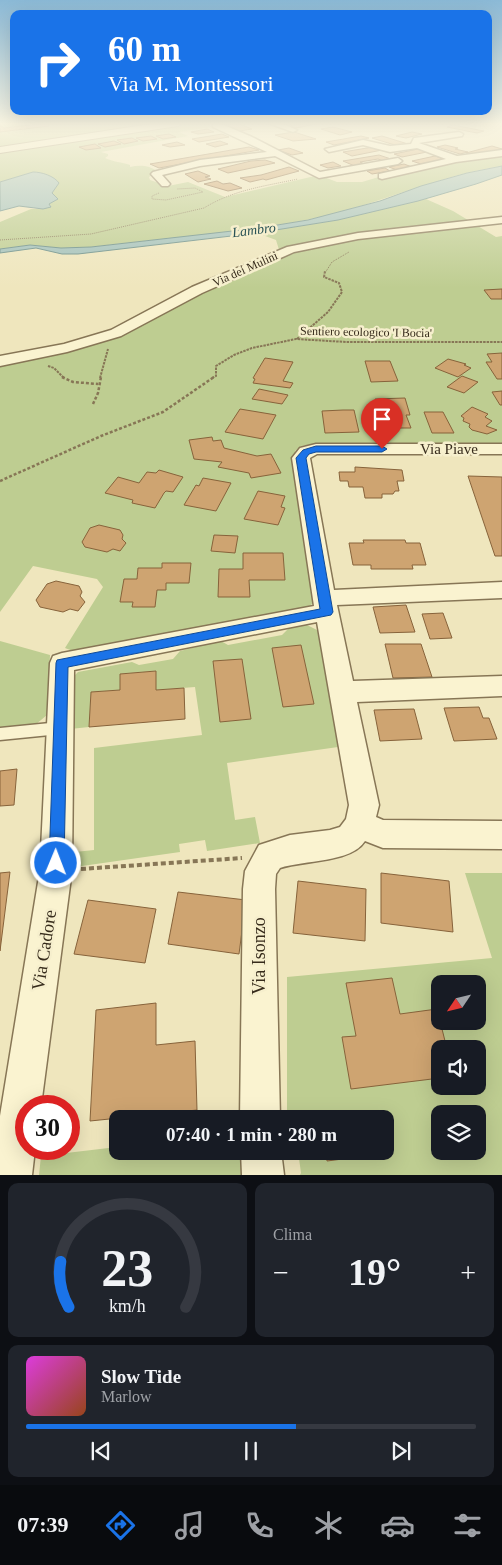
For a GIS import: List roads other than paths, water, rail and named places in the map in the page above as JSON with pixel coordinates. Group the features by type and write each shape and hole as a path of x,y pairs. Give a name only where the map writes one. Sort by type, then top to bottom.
{"street":[{"path":"159,178 165,184"},
{"name":"Via dei Mulini","path":"0,361 67,348 116,333 197,290 291,249 358,236 502,220"},
{"name":"Via Piave","path":"359,825 364,805 326,605 301,458 306,452 316,449 502,449"},
{"path":"326,605 502,590"},
{"name":"Via Cadore","path":"11,1175 11,1104 56,870 62,663 326,605"},
{"path":"342,692 502,686"},
{"path":"359,825 383,834 502,835"},
{"name":"Via Isonzo","path":"260,1110 259,889 261,871 270,856 290,850 330,845 350,838 359,825"},
{"path":"262,1160 264,1175"}],"lane":[{"path":"0,734 60,728"}],"water":[{"path":"14,178 54,178 59,183 52,193 58,199 49,204 51,207 43,209 19,206 0,211 0,182"},
{"name":"Lambro","path":"450,178 494,178 418,201 338,220 257,233 78,254 62,254 36,248 0,253 0,249 30,245 61,248 91,247 259,228 308,220 380,201"}]}
